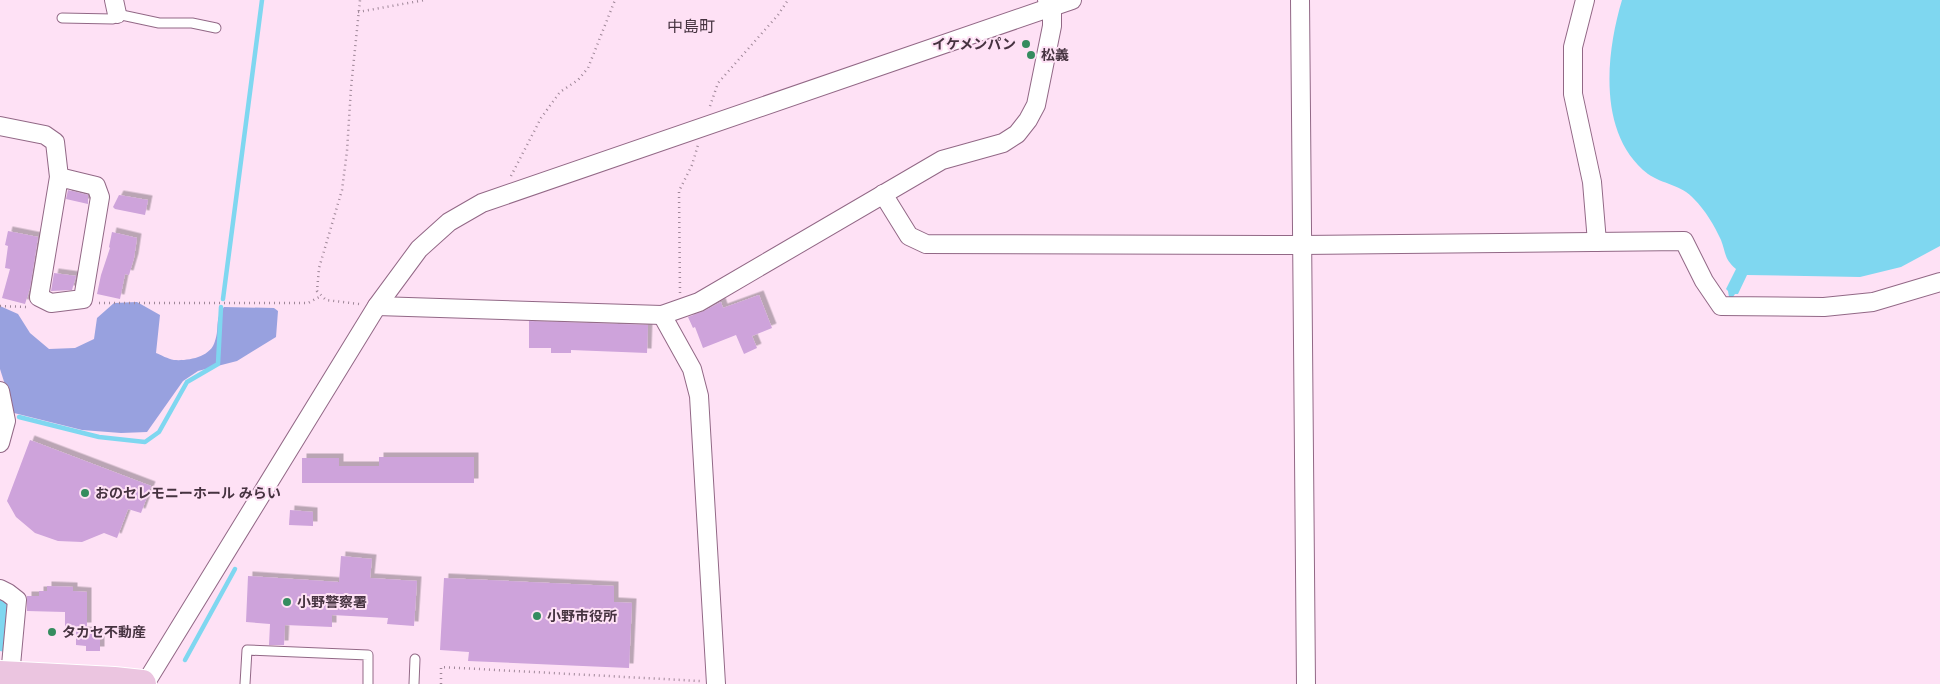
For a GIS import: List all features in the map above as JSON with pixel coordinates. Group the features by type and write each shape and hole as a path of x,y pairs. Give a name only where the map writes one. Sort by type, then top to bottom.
{"main road":[{"path":"5,676 143,684"}],"street":[{"path":"143,684 377,306 419,249 450,222 482,203 703,127 1049,3 1072,0"},
{"path":"1300,0 1306,684"},
{"path":"1585,0 1574,47 1573,94 1592,182 1597,242"},
{"path":"377,306 662,315 699,302 942,160 1003,143 1017,134 1028,120 1036,105 1052,26 1049,3"},
{"path":"0,126 45,136 55,142 59,177 39,297 51,304 83,299 100,197 96,186 59,177"},
{"path":"883,194 909,236 926,244 1302,245 1684,242 1704,281 1721,306 1824,307 1873,302 1940,282"},
{"path":"662,315 692,369 699,396 709,682"},
{"path":"0,391 6,421 0,443"},
{"path":"0,589 17,600 5,676"}],"lane":[{"path":"62,18 113,19 115,7 159,23 192,23 216,28"},
{"path":"245,684 247,650 368,655 368,684"},
{"path":"414,684 415,659"}],"path":[{"path":"360,0 342,190 319,268 317,291 326,300 377,306"},
{"path":"358,12 424,0"},
{"path":"508,194 512,172 525,151 541,118 560,92 578,80 588,68 615,0"},
{"path":"681,309 679,191 698,149 703,127 718,83 778,15 788,0"},
{"path":"83,299 95,303 308,303 322,296"},
{"path":"0,306 29,307 43,299"},
{"path":"441,684 441,667 709,682"}],"shaded area":[{"path":"1622,0 1940,0 1940,246 1901,267 1860,277 1747,275 1738,294 1729,297 1726,289 1736,269 1727,259 1721,240 1706,213 1689,194 1648,174 1632,158 1620,138 1613,116 1610,68 1616,21"},
{"path":"137,302 160,315 156,353 172,359 193,359 209,351 215,341 219,316 224,307 274,308 278,311 276,337 237,361 198,371 183,381 147,432 121,433 82,430 14,413 0,369 0,306 18,314 30,333 49,349 75,348 94,339 97,318 114,303"},
{"path":"0,596 10,601 5,652 0,651"}],"building":[{"path":"68,190 88,195 88,204 66,199"},
{"path":"119,195 148,200 145,215 115,209 113,207"},
{"path":"8,231 38,237 30,288 25,304 2,298 10,269 5,268 8,246 5,245"},
{"path":"112,232 137,238 134,258 129,275 125,274 120,299 97,294 110,248"},
{"path":"54,273 76,276 72,290 51,291"},
{"path":"759,295 772,328 752,336 757,348 744,354 736,335 703,348 695,327 693,328 688,317 721,302 723,308"},
{"path":"529,321 648,325 647,353 571,350 571,353 551,353 551,348 529,348"},
{"path":"30,440 151,486 141,513 128,509 117,538 104,533 82,542 58,541 35,533 16,517 7,501"},
{"path":"379,457 474,457 474,483 302,483 302,458 339,458 339,466 379,466"},
{"path":"290,510 313,512 313,526 289,525"},
{"path":"341,556 372,559 370,578 417,581 414,626 387,624 388,618 332,615 332,627 285,625 284,645 269,645 270,624 246,622 248,576 339,582"},
{"path":"444,578 614,586 614,602 632,603 629,668 468,661 469,652 440,650"},
{"path":"47,586 73,587 73,591 87,592 87,627 65,627 65,612 27,611 27,596 39,596 39,591 47,591"},
{"path":"76,631 100,632 100,651 86,651 86,646 76,645"}],"waterway":[{"path":"223,299 262,0"},
{"path":"19,417 99,437 145,442 159,432 187,382 218,364 221,307"},
{"path":"185,660 235,569"}],"place":[{"name":"イケメンパン","path":"1026,44"},
{"name":"松義","path":"1031,55"},
{"name":"おのセレモニーホール みらい","path":"85,493"},
{"name":"小野警察署","path":"287,602"},
{"name":"小野市役所","path":"537,616"},
{"name":"タカセ不動産","path":"52,632"}],"district":[{"name":"中島町","path":"691,26"}]}
